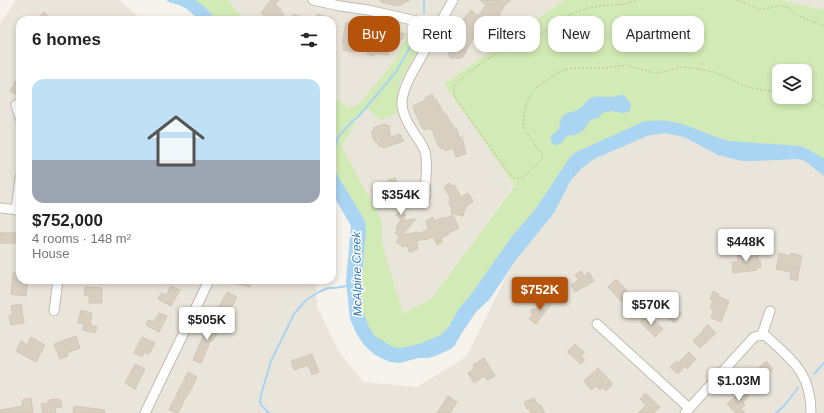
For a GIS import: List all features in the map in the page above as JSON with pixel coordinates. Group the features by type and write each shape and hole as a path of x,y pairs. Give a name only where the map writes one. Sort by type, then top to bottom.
{"street":[{"path":"313,0 408,19"},
{"path":"368,10 369,0"},
{"path":"444,16 453,0"},
{"path":"424,52 404,88 401,102 406,119 424,149 427,166 425,182 426,195"},
{"path":"0,208 16,210"},
{"path":"54,311 57,284"},
{"path":"145,413 207,284"},
{"path":"762,335 770,311"},
{"path":"597,324 687,411 754,337 762,335 766,336 794,362 800,370 808,387 811,413"}],"path":[{"path":"636,0 622,5 608,5 576,12 531,40 505,49 456,82 454,90 456,99 513,178 521,179 524,177 542,158 542,154 526,132 523,122 526,105 530,94 537,87 557,73 565,70 574,68 603,68 627,65 654,73 659,73 674,68 686,67 714,72 748,87 772,91"},
{"path":"737,0 759,8 766,9 781,6 786,7 801,17 824,26"},
{"path":"812,98 824,107"}],"shaded area":[{"path":"16,0 119,0 137,16 16,16 16,284 316,284 317,307 338,350 363,382 417,387 466,357 536,217 562,176 652,128 704,140 729,141 741,144 792,149 824,168 824,413 0,413 0,24"},
{"path":"228,0 564,0 540,17 474,16 474,52 490,52 444,84 516,188 512,188 431,299 403,313 382,242 382,221 342,147 350,108 336,97 336,16 241,16"},
{"path":"781,0 824,0 824,10"}],"green space":[{"path":"180,0 228,0 241,16 200,16"},
{"path":"564,0 781,0 824,10 824,168 809,157 729,141 704,140 667,127 592,151 449,341 412,351 381,346 353,310 358,214 336,185 336,97 349,108 358,105 394,62 408,33 408,52 417,52 400,82 397,97 398,113 380,120 366,108 359,116 342,147 382,221 382,242 403,313 431,299 513,188 516,188 444,84 490,52 540,52 540,17"}],"water":[{"path":"166,0 195,0 205,7 213,16 195,16 185,8"},
{"path":"624,95 631,105 628,112 622,113 612,111 603,113 598,118 590,120 580,133 567,136 558,145 554,145 551,142 551,136 558,130 561,119 565,114 579,109 591,98 612,97"},
{"name":"McAlpine Creek","path":"645,121 675,122 729,141 800,146 810,150 824,159 824,176 805,161 797,159 742,161 718,155 684,137 665,133 647,136 594,159 582,168 571,180 554,213 516,260 489,300 476,312 451,349 428,358 419,358 399,363 390,362 375,355 364,345 356,333 350,319 346,281 351,226 336,200 336,173 365,221 366,230 361,286 362,309 369,327 375,336 393,347 402,348 422,343 441,335 450,325 458,310 472,293 513,235 535,210 570,157 576,152"}],"building":[{"path":"271,0 279,0 275,5 281,9 280,10 284,14 283,16 265,16 261,13"},
{"path":"381,0 410,0 398,6 381,2"},
{"path":"480,0 511,0 503,7 504,8 499,14 500,16 478,16 486,5"},
{"path":"471,10 478,16 474,16 474,37 466,52 466,16"},
{"path":"44,12 48,16 40,16"},
{"path":"346,22 348,23 348,51 343,50 344,46 342,43"},
{"path":"400,33 405,34 401,41"},
{"path":"368,52 388,52 388,55 374,53 374,56 367,54"},
{"path":"447,52 466,52 463,57 459,59 456,57 453,59 449,56 449,53"},
{"path":"16,81 16,95 10,91"},
{"path":"432,94 444,114 446,114 454,128 456,128 460,138 462,137 466,154 456,157 453,148 445,151 444,148 441,149 432,129 430,130 429,128 424,130 422,127 413,106 426,100 425,98"},
{"path":"384,124 390,126 389,129 391,137 400,134 404,141 383,148 383,146 379,147 371,132 374,131 373,128"},
{"path":"395,178 398,185 406,182 408,189 404,191 407,200 394,206 391,200 388,201 386,194 388,193 386,189 389,182 388,180"},
{"path":"450,183 452,186 454,185 461,197 468,193 473,201 467,205 466,209 465,208 463,216 451,213 452,209 449,203 450,198 444,187"},
{"path":"400,211 406,215 402,221 396,215"},
{"path":"453,215 459,228 441,238 442,242 437,245 432,237 425,240 416,241 418,249 414,249 414,251 409,252 407,245 403,247 396,242 400,237 395,233 397,230 396,227 400,221 416,219 402,235 418,232 419,234 428,229 426,221 433,217 435,221"},
{"path":"0,233 16,233 16,243 0,243"},
{"path":"757,252 761,267 757,268 757,270 733,273 732,262 738,262 737,254"},
{"path":"779,253 790,256 791,253 802,256 797,281 790,279 791,272 776,269"},
{"path":"581,271 584,276 589,272 594,281 575,292 571,285 579,280 575,275"},
{"path":"13,273 16,273 16,284 28,284 26,296 11,294"},
{"path":"616,279 631,295 630,297 635,302 628,308 608,287"},
{"path":"237,284 250,284 250,287"},
{"path":"171,286 180,290 171,306 158,299 161,293 166,295"},
{"path":"85,287 102,288 102,303 89,303 89,296 84,295"},
{"path":"713,291 719,294 718,296 729,301 721,322 711,318 714,309 710,308 713,300 710,299"},
{"path":"227,292 237,297 229,312 219,307"},
{"path":"544,298 551,304 536,324 529,319 533,314 530,312 533,308 535,310"},
{"path":"669,302 675,306 673,309 681,313 675,323 661,314"},
{"path":"21,304 24,323 11,325 9,315 13,315 11,306"},
{"path":"81,310 92,313 90,325 97,327 95,333 82,330 84,324 78,323"},
{"path":"159,313 167,316 159,332 146,325 148,320 154,322"},
{"path":"647,314 663,329 655,337 640,322"},
{"path":"212,320 222,325 213,341 211,340 201,363 193,360"},
{"path":"708,325 716,333 700,348 693,341"},
{"path":"76,336 80,348 67,353 68,356 60,359 54,344"},
{"path":"31,337 45,345 36,362 16,351 21,341 27,345"},
{"path":"142,337 155,343 149,354 144,352 142,357 134,353"},
{"path":"575,344 584,352 581,356 585,360 581,364 567,352"},
{"path":"689,352 696,359 687,369 685,366 678,374 670,367 676,361 678,363"},
{"path":"312,354 319,372 312,375 308,365 294,370 291,361"},
{"path":"484,358 495,376 487,380 484,376 474,383 468,373 475,368 473,365"},
{"path":"766,361 773,369 756,383 750,376"},
{"path":"135,364 145,369 135,389 125,383"},
{"path":"598,368 613,384 606,391 603,387 600,390 596,386 591,390 584,381"},
{"path":"188,372 197,377 178,413 176,413 169,410"},
{"path":"743,389 749,396 743,403 745,405 741,409 745,413 736,413 727,404"},
{"path":"645,393 660,407 654,413 638,413 646,405 640,399"},
{"path":"448,396 457,402 450,413 437,413"},
{"path":"31,398 33,413 0,413 0,410 23,406 22,400"},
{"path":"534,398 538,405 540,404 545,413 531,413 529,408 527,409 524,402"},
{"path":"60,399 62,407 55,408 56,413 43,413 41,404 49,403 49,400"},
{"path":"74,406 105,410 104,413 73,413"}],"waterway":[{"path":"424,0 424,13"},
{"path":"336,141 396,72 408,51"},
{"name":"McAlpine Creek","path":"269,413 261,405 261,395 271,361 294,314 306,300 319,292 328,288 349,287"},
{"path":"814,374 824,363"},
{"path":"776,413 784,406 798,388"}]}
